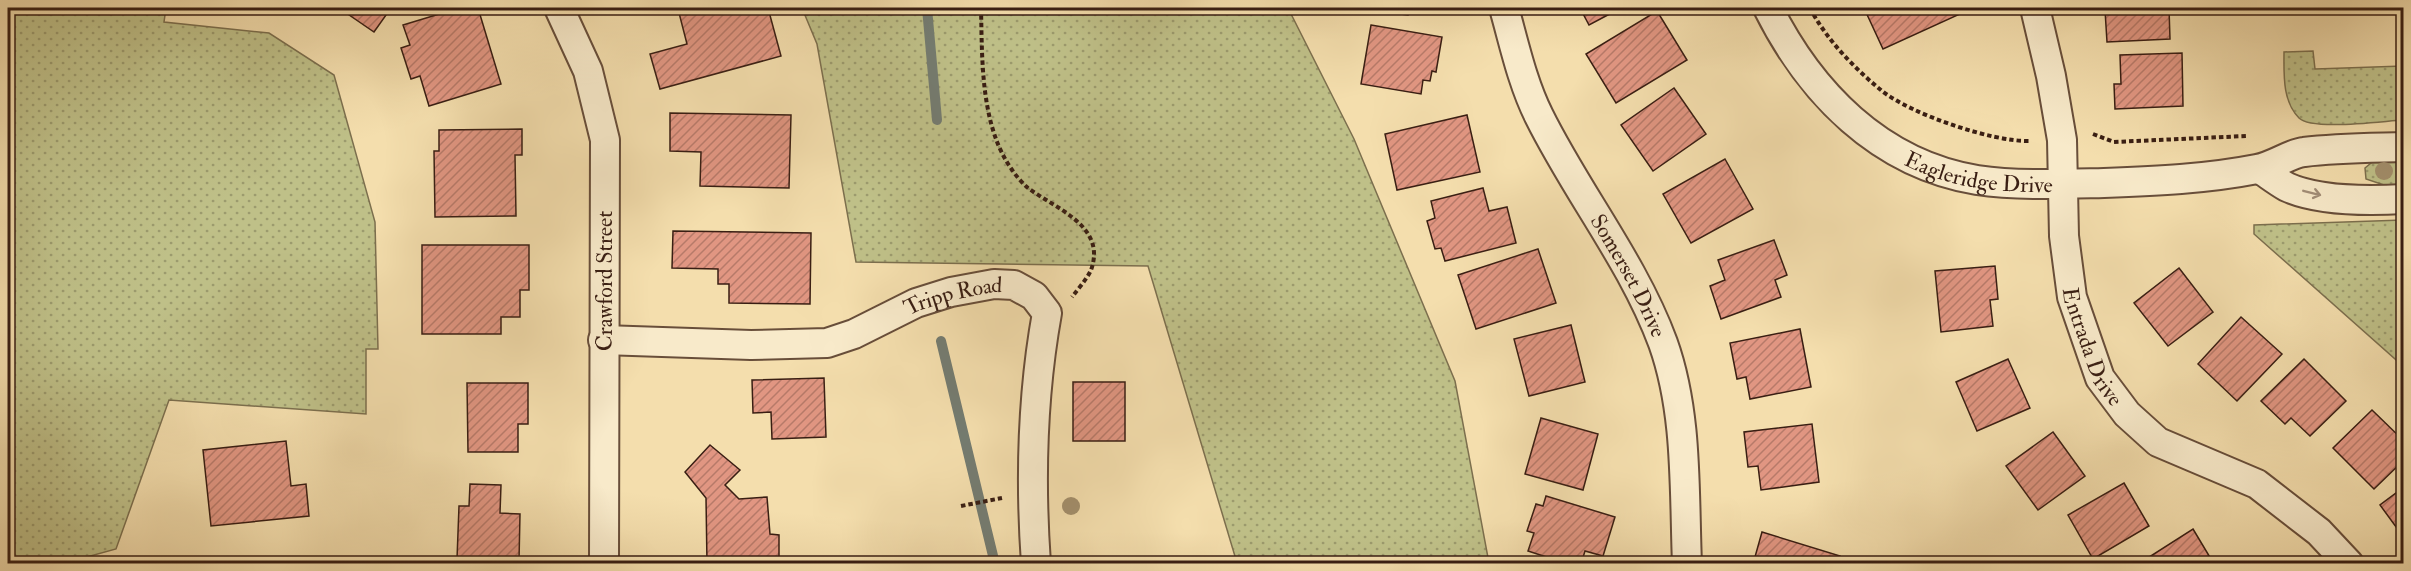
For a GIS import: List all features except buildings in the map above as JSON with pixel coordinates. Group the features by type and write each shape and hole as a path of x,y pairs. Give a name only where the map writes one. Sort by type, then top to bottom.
{"street":[{"name":"Crawford Street","path":"559,8 588,71 605,140 604,564"},
{"name":"Somerset Drive","path":"1504,8 1523,74 1538,114 1568,170 1636,283 1663,343 1674,379 1681,424 1687,564"},
{"name":"Eagleridge Drive","path":"1768,8 1786,44 1827,98 1876,138 1907,159 1977,180 2063,184 2186,180 2260,169 2280,163 2301,152 2403,147"},
{"name":"Entrada Drive","path":"2035,8 2058,119 2064,236 2072,297 2100,378 2127,414 2158,442 2258,484 2319,532 2349,564"},
{"path":"2260,169 2288,187 2326,196 2379,201 2403,199"},
{"name":"Tripp Road","path":"603,340 751,345 827,343 854,334 915,303 951,292 994,285 1014,285 1034,296 1047,313"},
{"path":"1036,564 1031,486 1037,369 1047,313"}],"path":[{"path":"981,8 982,58 995,138 1010,168 1027,187 1078,220 1090,236 1094,254 1090,271 1070,299 1047,313"},
{"path":"961,506 1011,496"}],"green space":[{"path":"8,8 166,8 164,22 269,33 334,75 375,222 378,349 366,349 366,414 169,400 116,549 65,563 8,563"},
{"path":"802,8 1288,8 1354,139 1455,381 1489,563 1237,563 1148,266 856,262 817,44"},
{"path":"2313,51 2315,69 2403,66 2403,120 2332,125 2306,122 2299,118 2293,111 2287,95 2284,78 2284,52"},
{"path":"2403,158 2403,186 2390,187 2366,179 2365,168 2376,159"},
{"path":"2403,220 2403,366 2254,234 2254,225"}],"waterway":[{"path":"927,8 937,120"},
{"path":"941,341 995,564"}]}
